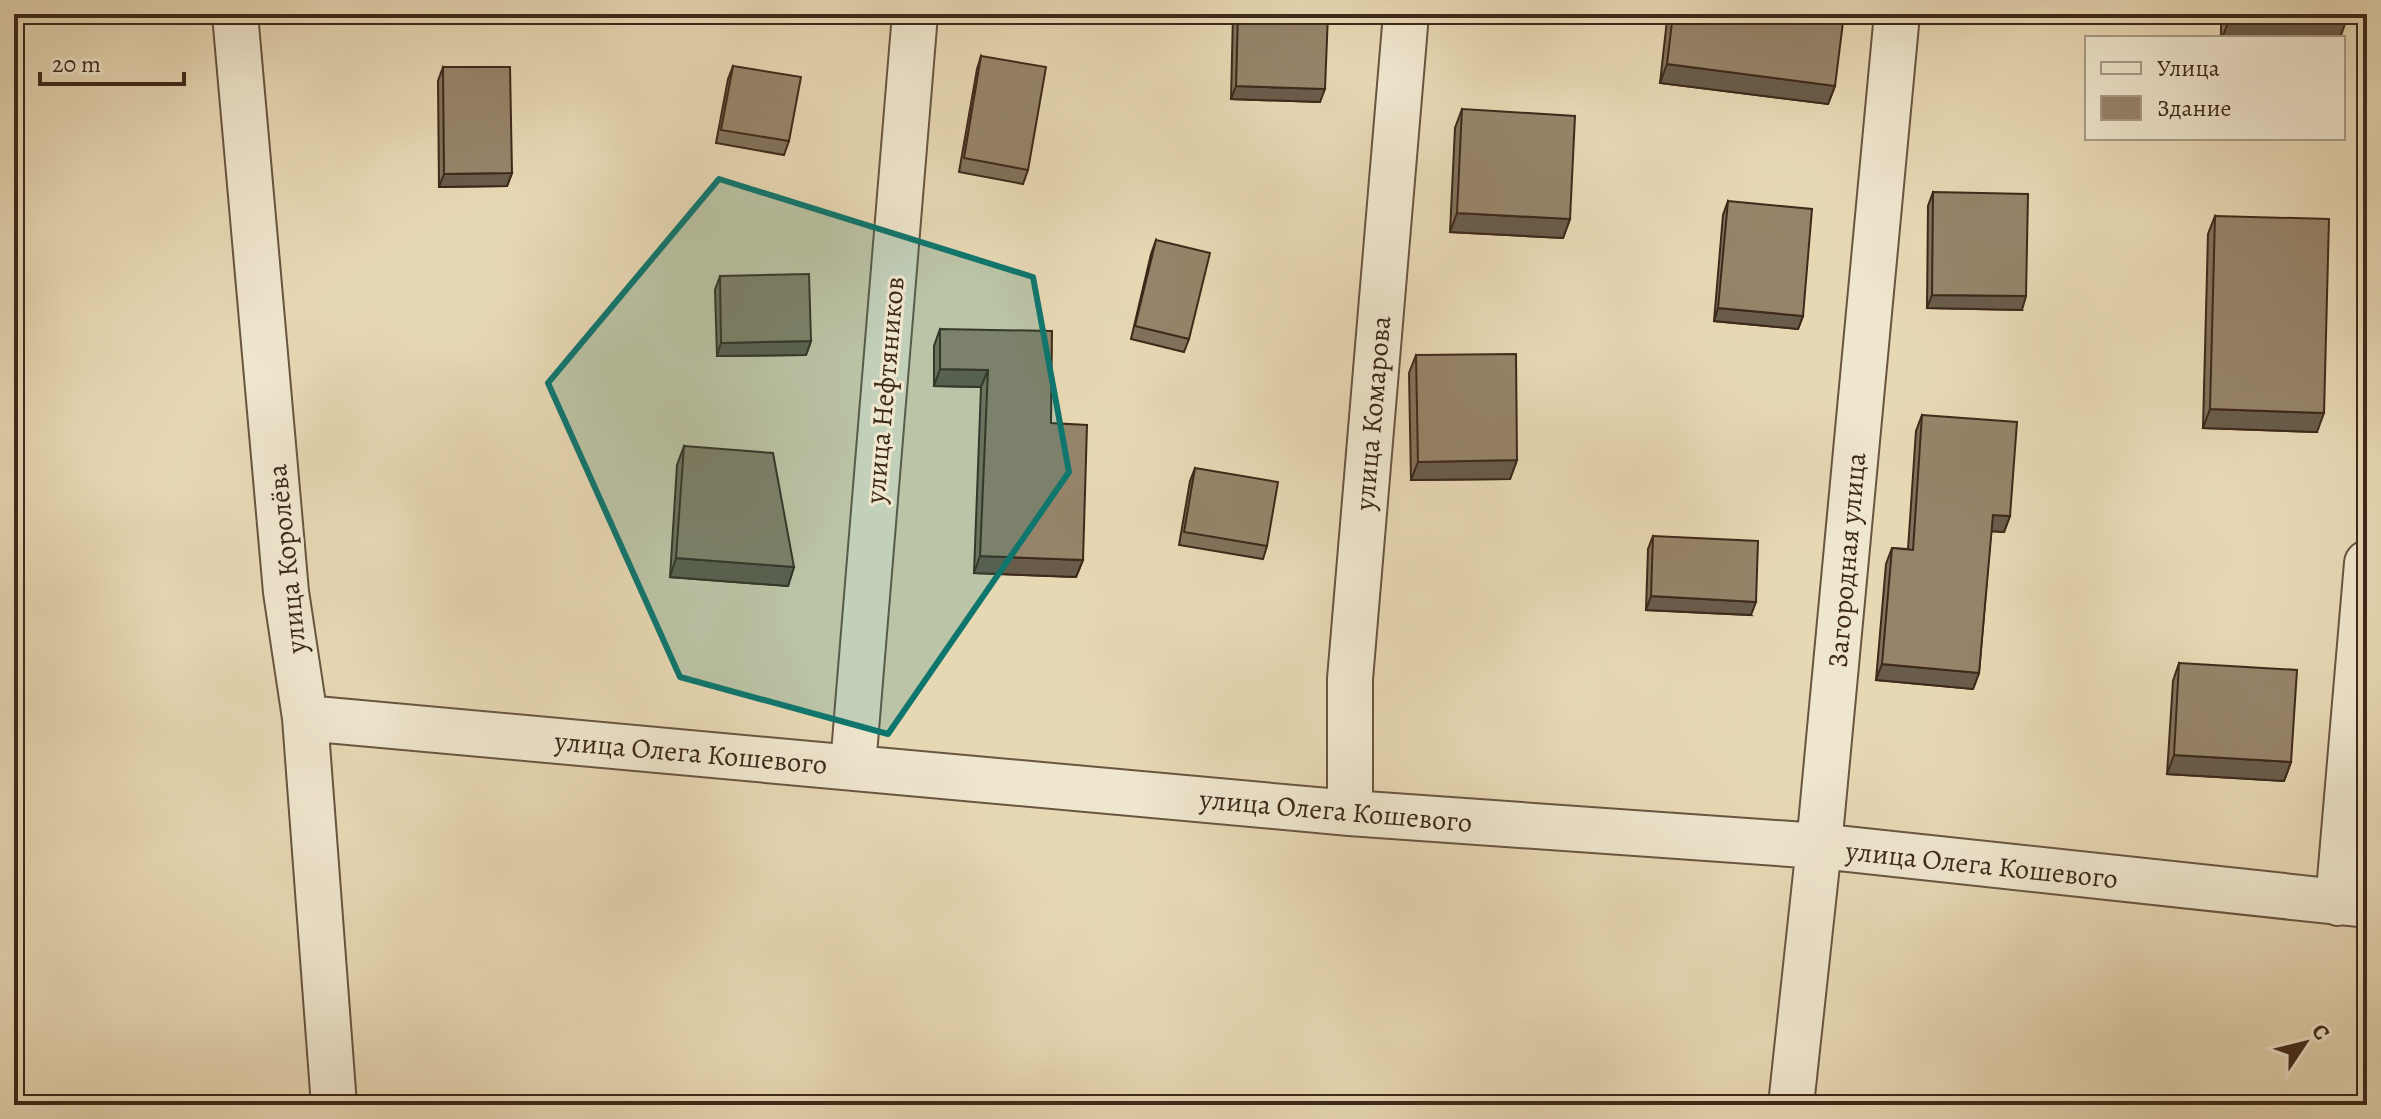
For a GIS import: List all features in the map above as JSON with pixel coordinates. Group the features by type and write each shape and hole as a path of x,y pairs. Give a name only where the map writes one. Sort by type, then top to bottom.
{"street":[{"name":"улица Королёва","path":"235,14 286,592 305,718 334,1105"},
{"name":"улица Нефтяников","path":"853,766 915,14"},
{"name":"улица Комарова","path":"1350,813 1350,679 1406,14"},
{"name":"Загородная улица","path":"1791,1105 1819,846 1897,14"},
{"path":"2353,904 2367,563"},
{"name":"улица Олега Кошевого","path":"305,718 1350,813 1819,846 2353,904"}],"highlighted area":[{"path":"719,179 1033,277 1069,472 888,734 680,677 548,383"}],"building":[{"path":"1238,14 1328,14 1325,89 1236,86"},
{"path":"1673,14 1779,14 1843,22 1835,86 1667,64"},
{"path":"2228,14 2345,14 2345,24 2228,23"},
{"path":"981,56 1046,67 1028,170 964,158"},
{"path":"733,66 801,77 789,141 721,130"},
{"path":"443,67 510,67 512,173 444,174"},
{"path":"1462,109 1575,116 1570,219 1457,213"},
{"path":"1933,192 2028,194 2026,296 1932,295"},
{"path":"1728,201 1812,209 1803,316 1718,308"},
{"path":"2215,216 2329,219 2324,413 2210,409"},
{"path":"1156,240 1210,253 1189,339 1135,326"},
{"path":"809,274 811,341 721,343 720,276"},
{"path":"940,329 1052,331 1051,423 1087,425 1083,560 980,556 988,370 940,369"},
{"path":"1516,354 1517,460 1418,462 1416,355"},
{"path":"1922,415 2017,422 2010,516 1993,515 1979,673 1882,664 1892,548 1913,550"},
{"path":"684,446 773,453 794,567 676,558"},
{"path":"1195,468 1278,482 1267,546 1184,532"},
{"path":"1653,536 1758,541 1756,602 1651,596"},
{"path":"2179,663 2297,670 2291,762 2174,755"}]}
